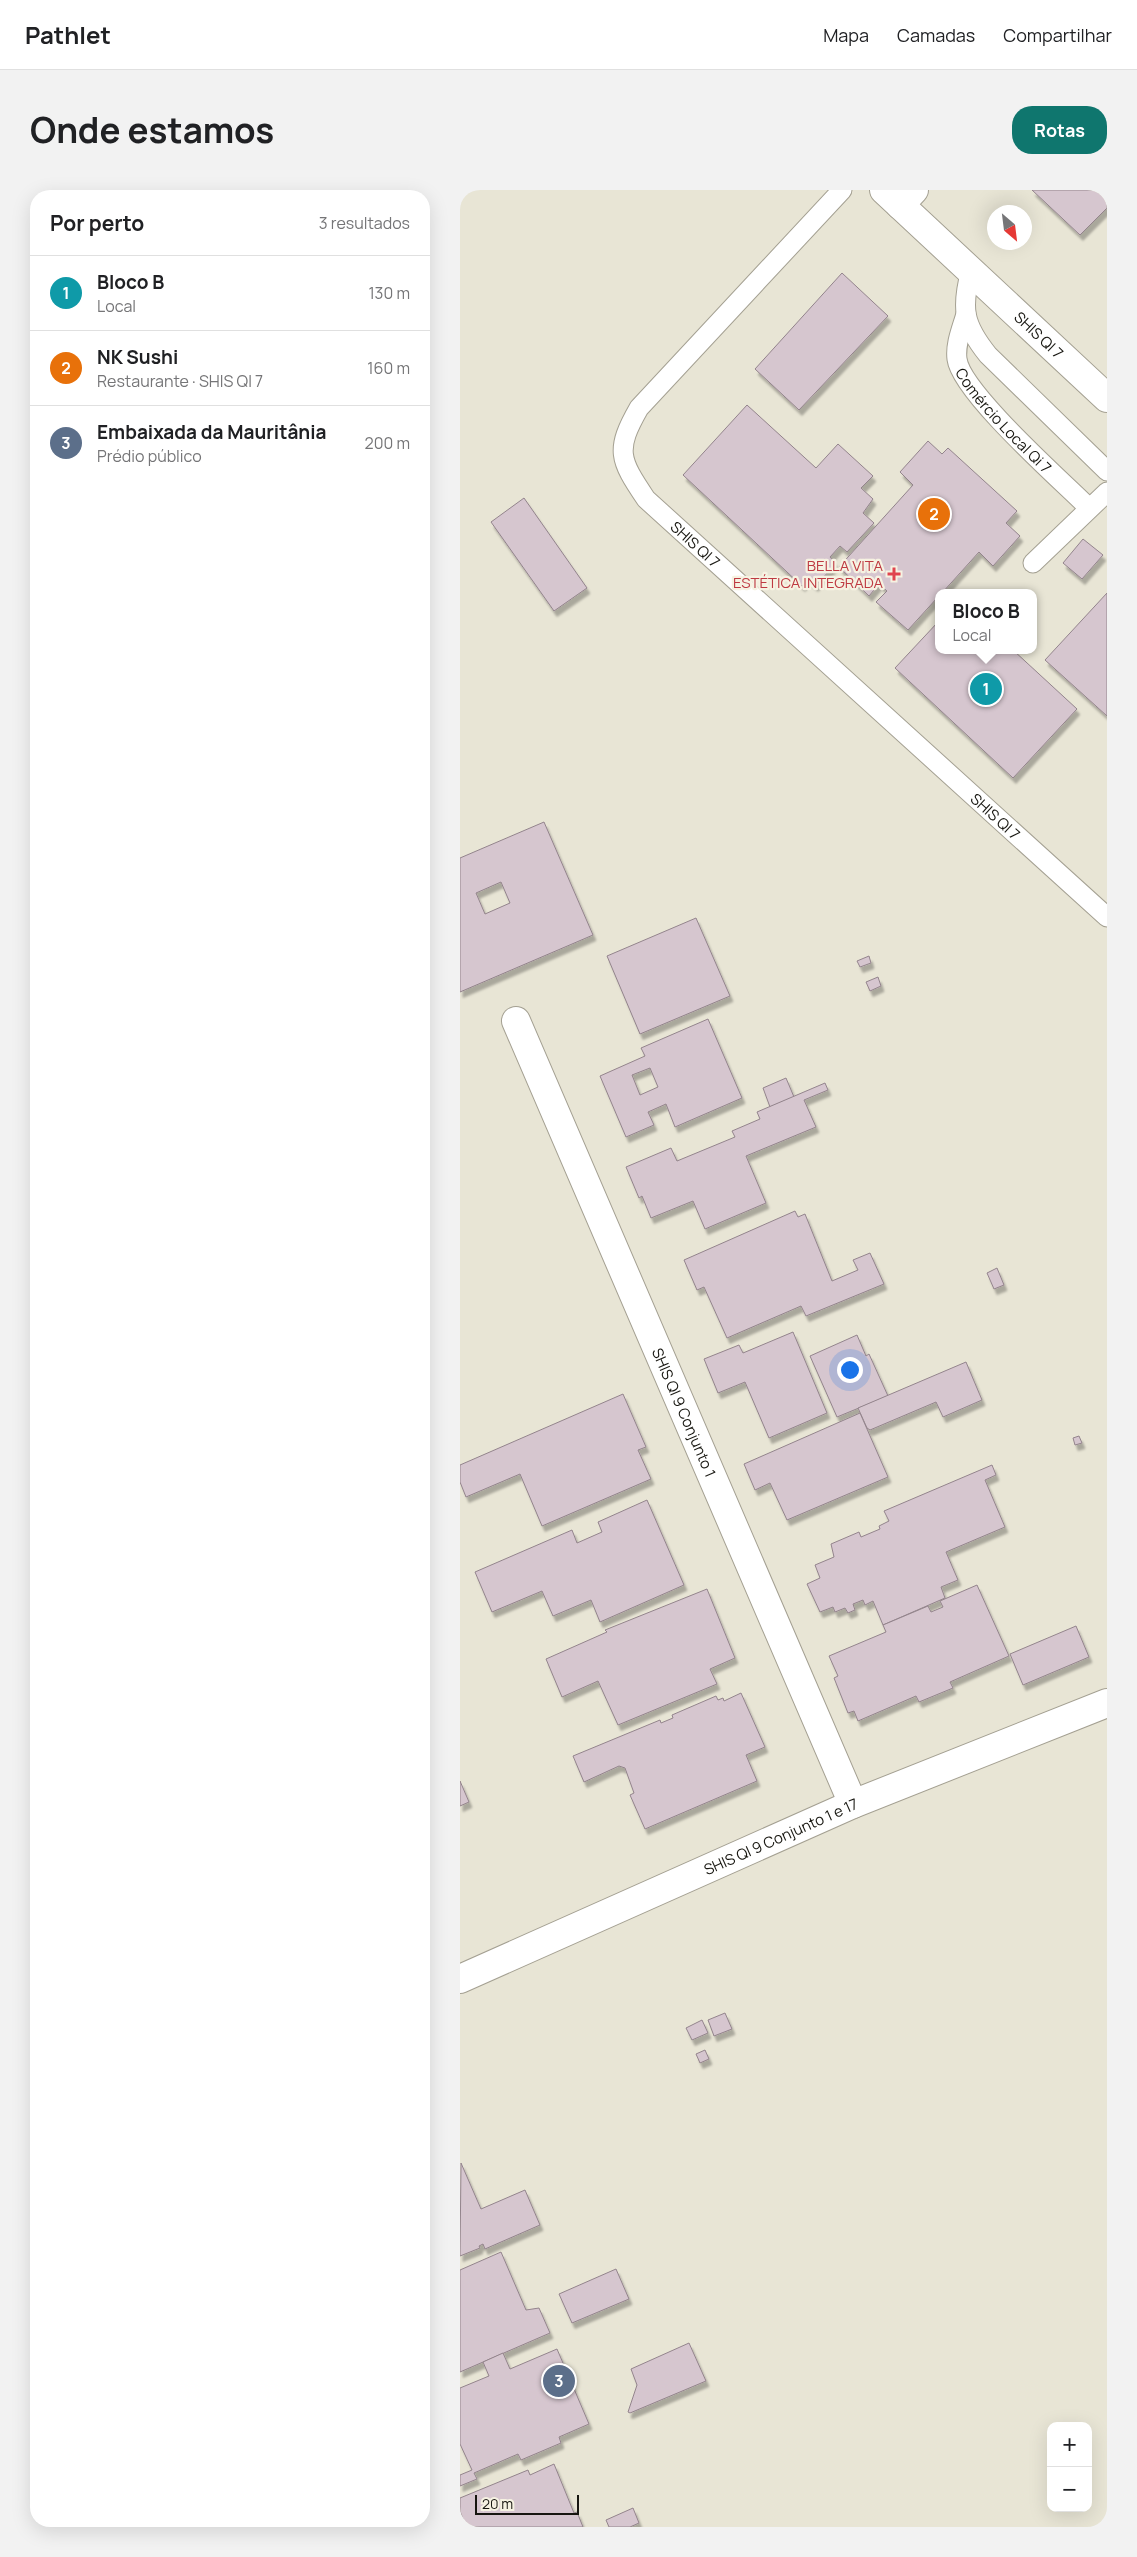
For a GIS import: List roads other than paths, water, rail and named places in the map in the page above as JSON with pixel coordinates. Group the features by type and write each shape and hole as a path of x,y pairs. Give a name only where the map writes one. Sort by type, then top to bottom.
{"street":[{"name":"SHIS QI 7","path":"899,195 972,270 1107,398"},
{"name":"SHIS QI 9 Conjunto 1","path":"516,1021 853,1804"},
{"name":"SHIS QI 9 Conjunto 1 e 17","path":"460,1978 853,1804 1107,1704"}],"lane":[{"name":"SHIS QI 7","path":"842,190 639,408 626,431 622,448 628,473 646,499 1107,917"},
{"name":"Comércio Local Qi 7","path":"972,270 966,292 966,314 972,335 988,355 1107,470"},
{"name":"Comércio Local Qi 7","path":"966,314 958,342 957,360 964,379 980,399 1089,508"},
{"path":"1033,563 1107,492"}],"place":[{"name":"NK Sushi","path":"934,514"},
{"name":"BELLA VITA ESTÉTICA INTEGRADA","path":"894,574"},
{"name":"Bloco B","path":"986,689"},
{"name":"Embaixada da Mauritânia","path":"559,2381"}]}
